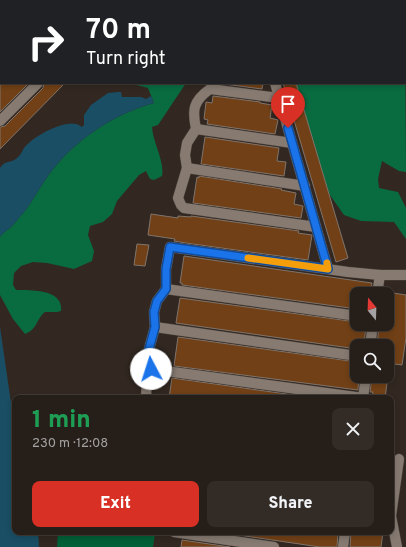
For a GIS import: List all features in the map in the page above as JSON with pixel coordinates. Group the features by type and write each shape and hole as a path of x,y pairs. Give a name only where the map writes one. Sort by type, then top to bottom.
{"lane":[{"path":"0,121 37,84"},
{"path":"275,84 328,269"},
{"path":"279,98 210,89 201,96 195,104 193,116 196,129 187,143 185,155 187,168 178,198 180,205 184,208 316,227"},
{"path":"196,129 292,143"},
{"path":"187,168 304,186"},
{"path":"146,395 147,378 151,369 149,349 155,327 154,312 157,301 166,289 166,269 170,247 328,269 406,275"},
{"path":"378,287 380,274"},
{"path":"166,289 350,315"},
{"path":"155,327 350,355"},
{"path":"151,369 341,395"},
{"path":"363,395 365,383"},
{"path":"394,495 399,459"},
{"path":"394,532 397,547"},
{"path":"194,535 274,547"},
{"path":"343,547 345,535"}],"green space":[{"path":"133,84 185,84 158,125 152,127 162,165 162,176 154,180 150,179 146,171 139,175 117,201 112,214 103,222 90,226 88,235 94,251 92,261 74,269 47,263 33,262 21,266 14,273 13,285 16,290 45,292 57,298 61,304 61,311 45,312 35,327 25,334 13,319 0,295 0,237 25,211 50,173 72,149 97,129 110,121 154,103 148,88"},
{"path":"295,84 405,84 406,172 399,171 382,161 378,179 379,188 398,192 406,208 406,239 394,222 361,221 344,215 330,195 322,175"},
{"path":"58,535 155,535 153,547 57,547"}],"water":[{"path":"121,92 122,97 141,97 146,99 151,96 154,103 110,121 97,129 72,149 50,173 25,211 0,237 0,168 2,165 17,158 28,144 48,130 70,123 77,124 82,127 84,125 84,115 91,105 108,93"},
{"path":"0,327 12,410 12,535 38,535 39,547 0,547"}],"building":[{"path":"0,84 28,84 0,112"},
{"path":"44,84 64,84 0,149 0,127 5,126 43,88"},
{"path":"224,84 263,84 262,89"},
{"path":"283,84 296,84 348,258 336,262"},
{"path":"213,96 272,105 270,118 278,120 275,134 207,124 208,120 204,119 206,102 212,103"},
{"path":"205,137 279,148 277,161 286,162 284,176 201,164"},
{"path":"199,176 282,189 281,190 296,193 294,204 303,206 301,218 193,203 197,177 199,178"},
{"path":"151,214 178,218 178,216 191,216 299,231 298,233 312,235 308,260 186,243 174,241 175,239 148,235"},
{"path":"137,244 149,245 145,266 134,265"},
{"path":"184,256 372,283 371,287 350,287 350,308 182,285 182,283 180,283"},
{"path":"394,293 406,295 406,338 402,365 394,364 394,339 378,339 378,331 394,331"},
{"path":"180,298 350,321 350,331 365,331 365,339 350,339 350,348 176,323"},
{"path":"178,337 350,361 350,383 358,383 358,390 174,366"},
{"path":"172,378 294,395 169,395"},
{"path":"371,383 387,383 385,395 372,395 373,392 370,392"},
{"path":"238,535 338,535 337,547 320,547"},
{"path":"351,535 383,535 381,547 350,547"},
{"path":"182,540 230,547 181,547"}],"slow traffic":[{"path":"248,258 328,269 327,263"}],"route":[{"path":"151,369 149,349 155,327 154,312 157,301 166,289 166,269 170,247 328,269 288,128"}]}
